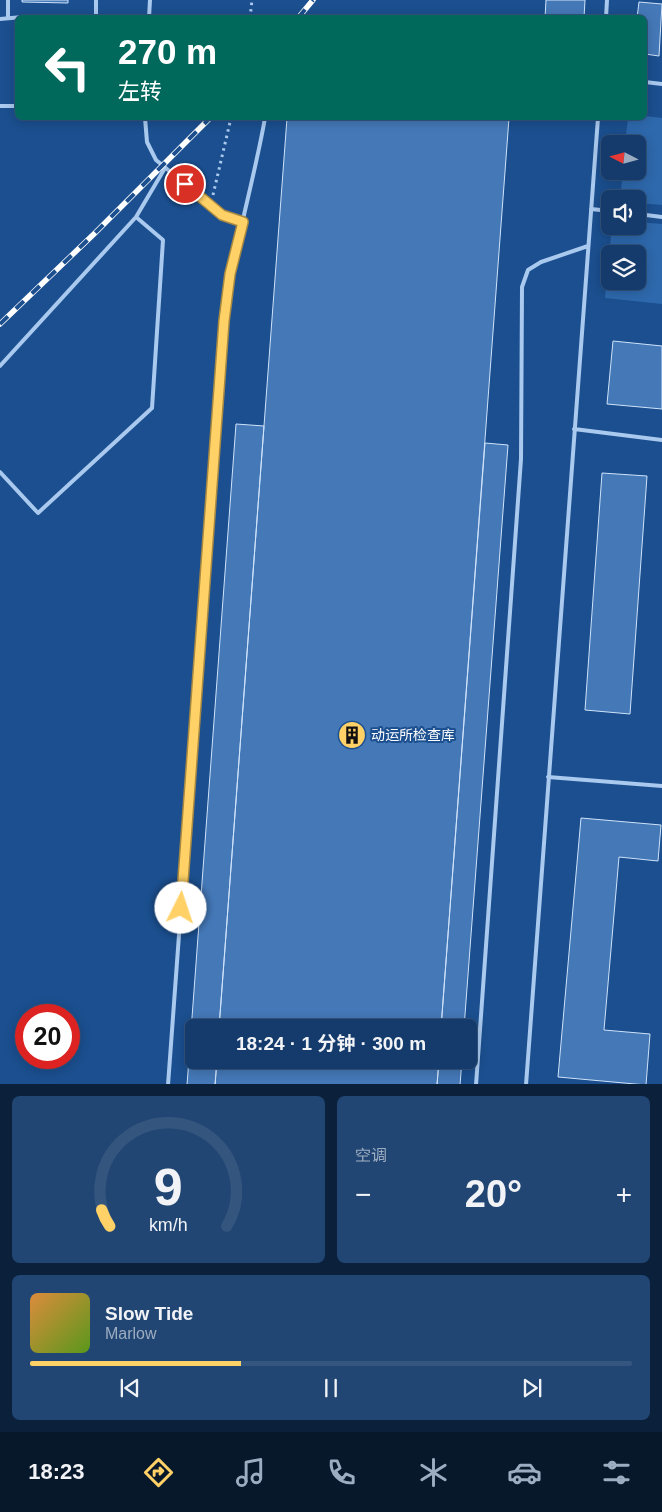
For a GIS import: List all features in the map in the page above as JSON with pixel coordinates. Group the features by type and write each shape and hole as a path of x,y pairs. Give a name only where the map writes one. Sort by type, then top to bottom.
{"lane":[{"path":"8,0 8,18"},
{"path":"96,0 96,15"},
{"path":"149,15 150,0"},
{"path":"606,15 607,0"},
{"path":"0,19 15,18"},
{"path":"647,82 662,84"},
{"path":"0,106 15,106"},
{"path":"145,120 147,142 156,160 222,215 243,222"},
{"path":"168,1084 224,321 230,274 265,120"},
{"path":"526,1084 598,120"},
{"path":"0,366 136,217 165,168"},
{"path":"591,209 601,210"},
{"path":"646,215 662,217"},
{"path":"0,472 38,513 152,408 163,240 136,217"},
{"path":"476,1084 521,459 522,287 528,270 541,262 588,246"},
{"path":"574,429 662,440"},
{"path":"548,777 662,786"}],"path":[{"path":"250,15 252,0"},
{"path":"210,205 231,120"}],"shaded area":[{"path":"647,116 662,118 662,205 646,204 646,190 621,190 622,180 646,180 646,135 626,135 628,120 647,120"},
{"path":"646,223 662,224 662,304 605,298 606,290 646,290 646,245 610,245 611,235 646,235"}],"building":[{"path":"22,0 68,0 68,3 22,2"},
{"path":"546,0 585,0 584,15 545,15"},
{"path":"639,2 662,4 659,56 647,54 647,15 637,15"},
{"name":"动运所检查库","path":"287,120 509,120 442,1019 220,1019"},
{"path":"613,341 662,346 662,409 607,404"},
{"path":"236,424 264,426 220,1019 192,1019"},
{"path":"485,443 508,445 465,1019 442,1019"},
{"path":"602,473 647,476 630,714 585,710"},
{"path":"581,818 661,825 658,861 619,857 604,1030 650,1034 646,1084 558,1077"},
{"path":"188,1069 216,1069 215,1084 187,1084"},
{"path":"216,1069 438,1069 437,1084 215,1084"},
{"path":"438,1069 461,1069 460,1084 437,1084"}],"railway":[{"path":"300,15 313,0"},
{"path":"0,324 95,233 208,120"}],"place":[{"name":"动运所检查库","path":"352,735"}],"route":[{"path":"181,908 224,321 230,274 243,222 222,215 185,184"}]}
